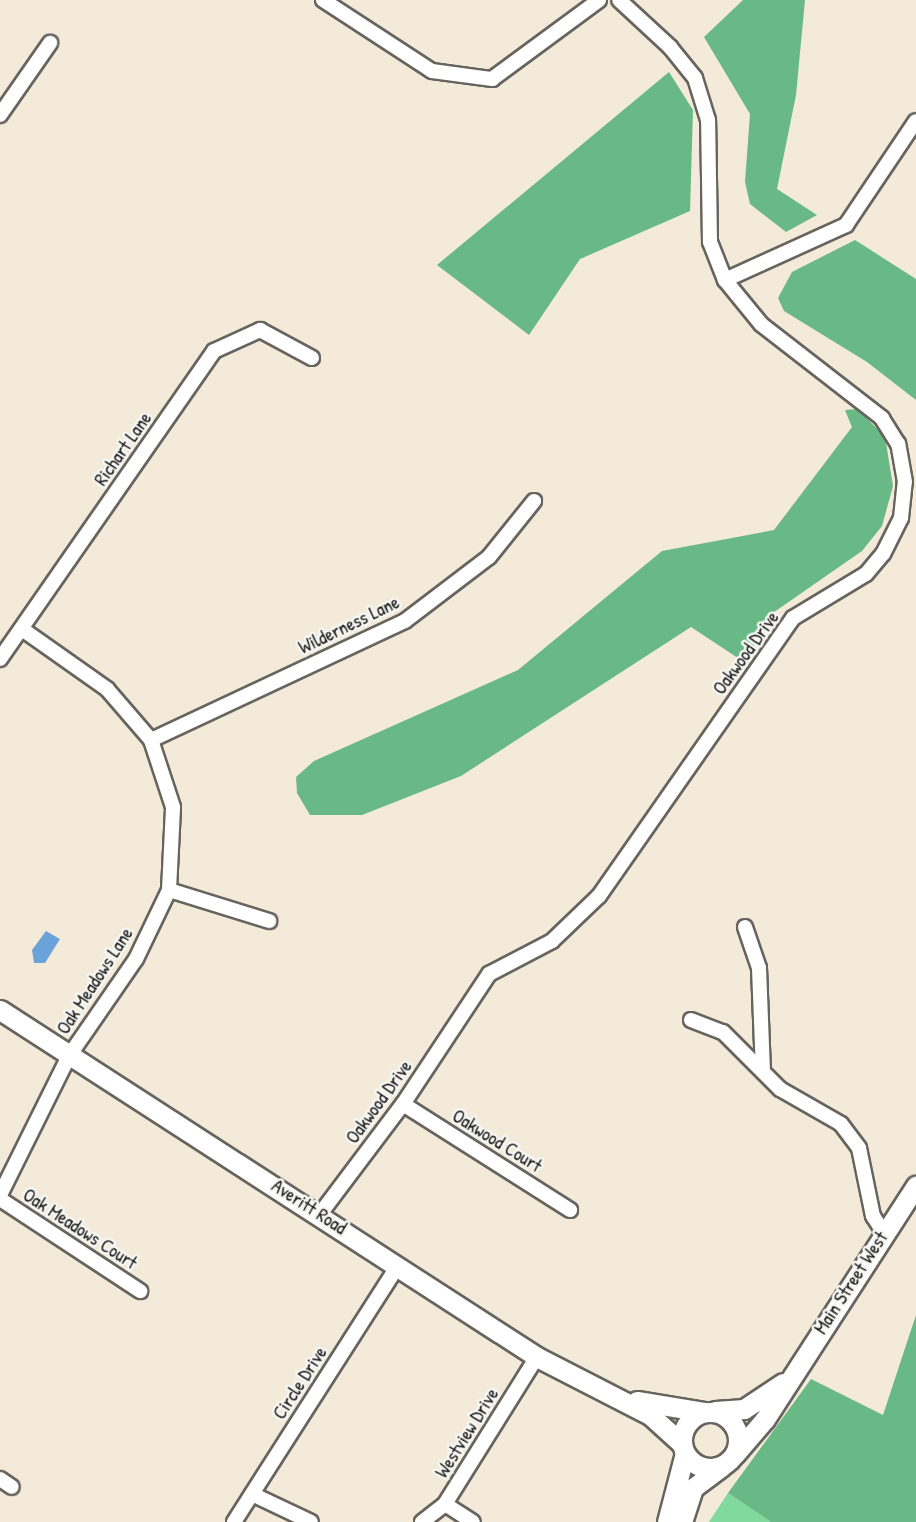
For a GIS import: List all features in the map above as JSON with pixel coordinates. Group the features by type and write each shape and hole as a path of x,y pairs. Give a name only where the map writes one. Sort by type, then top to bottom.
{"street":[{"path":"323,0 432,71 492,79 599,0"},
{"name":"Oakwood Drive","path":"320,1214 403,1104 489,974 552,941 599,896 793,618 866,574 883,554 901,518 905,482 898,444 882,418 761,324 725,280 710,242 708,120 695,78 670,47 619,0"},
{"path":"1,111 50,43"},
{"path":"725,280 846,225 916,121"},
{"name":"Richart Lane","path":"0,660 215,351 260,330 312,358"},
{"name":"Wilderness Lane","path":"151,740 405,621 489,557 534,501"},
{"name":"Oak Meadows Lane","path":"0,1197 69,1056 136,959 169,890 173,807 151,740 107,689 22,629"},
{"path":"169,890 269,921"},
{"path":"746,927 759,968 763,1071"},
{"name":"Averitt Road","path":"0,1010 320,1214 537,1357 622,1398 665,1426 683,1448"},
{"path":"691,1020 712,1024 780,1089 847,1132 859,1148 873,1216 884,1233"},
{"name":"Oakwood Court","path":"403,1104 570,1210"},
{"name":"Main Street West","path":"682,1522 693,1488 731,1458 765,1419 787,1381 916,1186"},
{"name":"Oak Meadows Court","path":"0,1197 139,1291"},
{"name":"Circle Drive","path":"234,1522 398,1266"},
{"name":"Westview Drive","path":"422,1522 445,1504 537,1357"},
{"name":"Main Street West","path":"710,1411 744,1409 787,1381"},
{"name":"Averitt Road","path":"622,1398 710,1411"},
{"path":"667,1522 683,1448 689,1421 710,1411 736,1428 731,1458 701,1467 683,1448"},
{"path":"251,1494 311,1522"},
{"path":"445,1504 473,1522"}],"green space":[{"path":"743,0 805,0 796,95 777,189 817,215 786,232 750,204 745,182 750,114 704,37"},
{"path":"669,72 693,110 690,211 580,259 529,335 437,265"},
{"path":"855,240 916,279 916,400 867,362 784,311 778,298 792,272"},
{"path":"858,409 885,437 893,486 882,526 862,551 767,617 747,664 691,627 461,776 362,815 310,815 297,793 296,777 314,761 518,670 662,551 774,530 852,427 845,410"},
{"path":"916,1315 916,1522 771,1522 728,1493 811,1379 883,1415"},
{"path":"728,1493 771,1522 709,1522"}],"water":[{"path":"46,931 60,939 45,963 34,963 32,950"}]}
